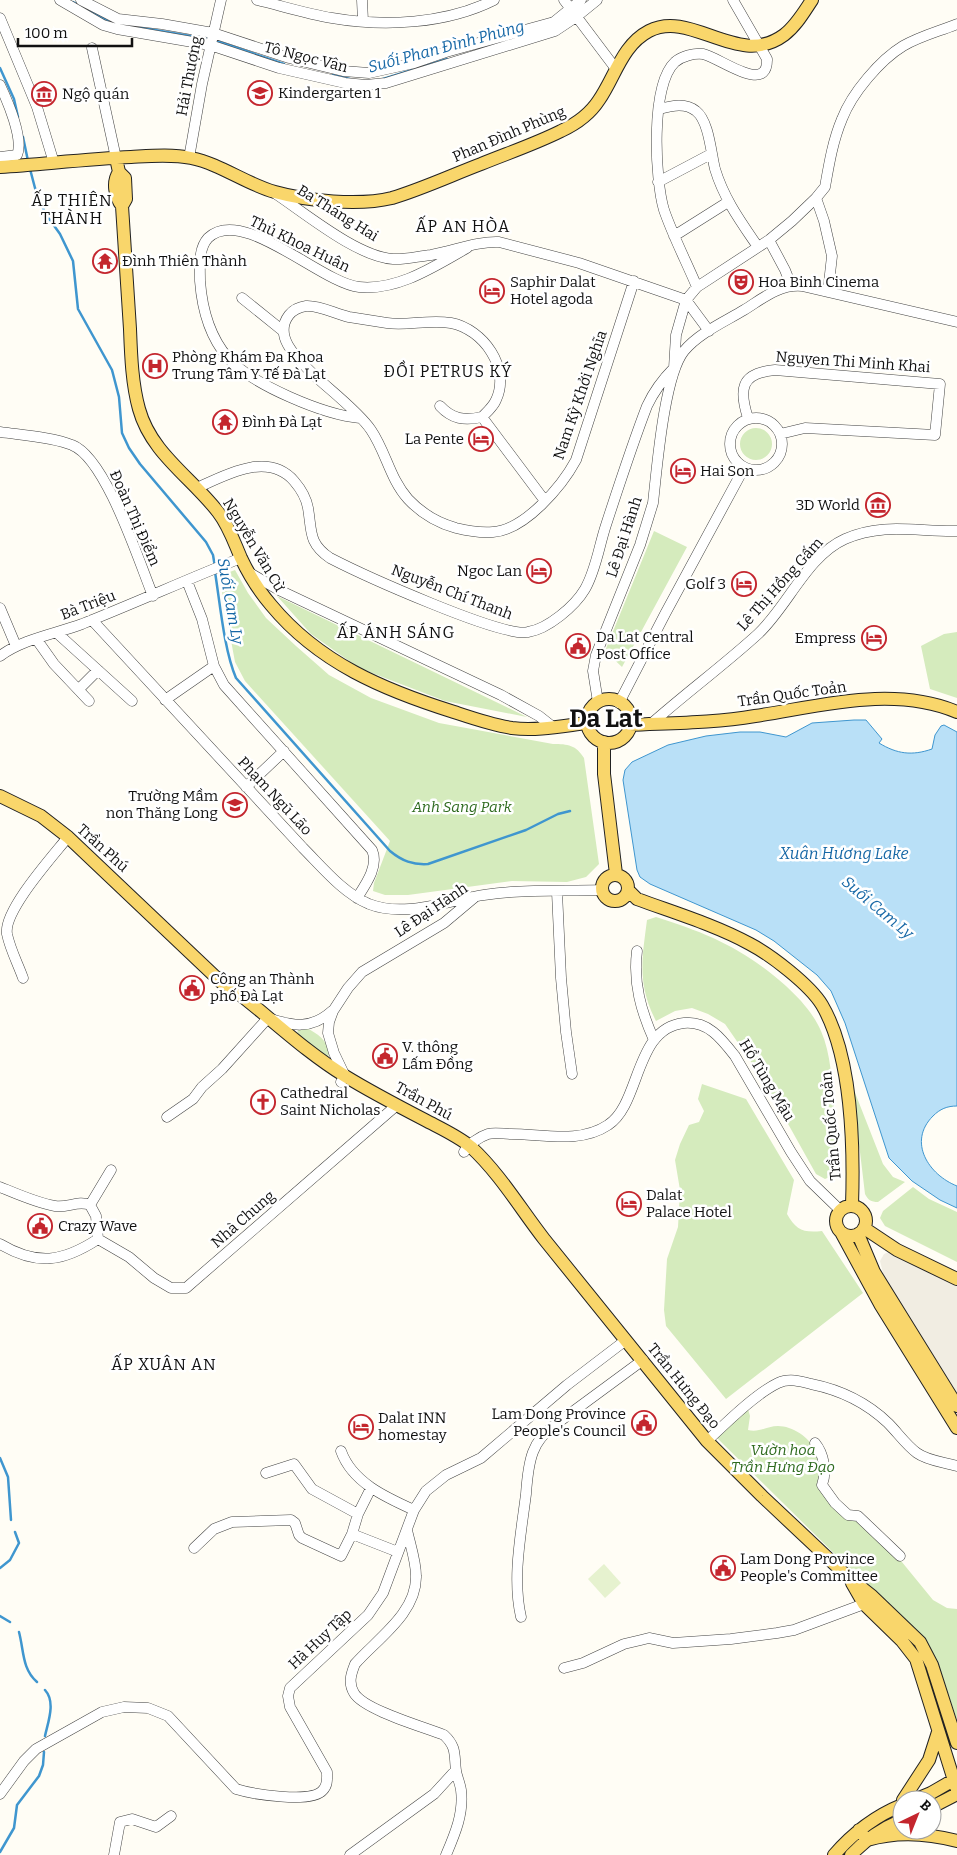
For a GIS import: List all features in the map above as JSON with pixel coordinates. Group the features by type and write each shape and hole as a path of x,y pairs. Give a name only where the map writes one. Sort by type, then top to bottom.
{"main road":[{"name":"Phan Đình Phùng","path":"274,192 299,197 358,202 392,198 544,139 569,127 589,113 599,100 628,48 640,36 650,30 662,26 686,28 724,41 746,46 759,46 784,35 795,24 812,0"},
{"name":"Ba Tháng Hai","path":"0,167 151,156 189,158 209,163 274,192"},
{"name":"Nguyễn Văn Cừ","path":"116,158 119,172 125,178 126,199 122,206 130,344 138,407 144,424 154,442 219,513 230,530 235,561 248,572 270,605 294,630 329,658 368,681 411,698 511,728 554,728 587,723"},
{"name":"Trần Quốc Toản","path":"630,725 719,720 826,704 888,699 926,702 957,712"},
{"path":"609,700 620,702 628,712 630,725 624,737 611,743 592,736 587,723 590,711 598,702 609,700"},
{"path":"604,742 604,774 616,874"},
{"name":"Trần Phú","path":"0,796 41,816 68,837 218,978 242,995 265,1021 315,1056 343,1079 466,1149 511,1192 526,1217 626,1340"},
{"path":"616,874 626,880 628,891 627,895 621,900 613,901 606,897 602,890 605,879 616,874"},
{"name":"Trần Quốc Toản","path":"628,891 637,899 713,926 751,944 780,965 821,1003 831,1022 843,1070 849,1105 853,1176 846,1208"},
{"path":"842,1234 850,1236 861,1231 866,1223 861,1209 846,1208 836,1216 836,1223 880,1304 957,1428"},
{"path":"861,1231 957,1279"},
{"path":"861,1231 874,1272 957,1406"},
{"name":"Trần Hưng Đạo","path":"626,1340 707,1441 848,1577 902,1640 916,1659 956,1782"},
{"name":"Trần Hưng Đạo","path":"868,1600 909,1631 924,1649 932,1665 954,1728 957,1743"},
{"path":"909,1790 929,1760 938,1729"},
{"path":"939,1790 956,1782"},
{"path":"942,1802 957,1794"},
{"path":"850,1855 863,1835 879,1816 892,1808"},
{"path":"834,1855 863,1835 892,1825"},
{"path":"863,1835 896,1834 928,1836 957,1841"}],"street":[{"name":"Tô Ngọc Vân","path":"60,0 117,29 210,45 279,68 366,86 386,83 555,31 573,14 582,0"},
{"name":"Tô Ngọc Vân","path":"80,0 118,19 213,32 289,58 343,71 369,73 414,63 446,52 554,22 573,14 597,0"},
{"name":"Hải Thượng","path":"189,158 210,45 221,0"},
{"path":"257,0 332,18 363,21 415,21 441,17 458,14 494,0"},
{"path":"362,0 363,21"},
{"path":"564,0 616,69"},
{"path":"697,287 674,236 664,209 658,182 657,156 662,83 668,70 681,58 689,55 702,54 717,58 751,75 760,74 765,71 767,59 733,0"},
{"path":"0,18 37,107 49,163"},
{"path":"674,368 676,335 686,300 697,287 769,240 816,198 825,187 842,120 862,86 892,53 906,45 957,24"},
{"path":"92,48 116,158"},
{"path":"0,85 12,115 20,149 17,155 0,157"},
{"path":"659,109 681,106 696,110 704,123 720,184 728,202 758,247"},
{"path":"658,182 711,154"},
{"name":"Ba Tháng Hai","path":"274,192 347,241 364,251 381,257 394,260 467,248 490,241 499,242 579,263 686,300"},
{"path":"816,198 824,221 832,256 828,292"},
{"path":"674,236 728,202"},
{"name":"Thủ Khoa Huân","path":"360,418 343,416 301,402 248,374 229,358 217,342 204,305 200,267 201,252 208,238 218,231 229,229 247,232 280,248 339,282 358,287 375,287 399,282 467,248"},
{"path":"769,240 791,285 957,322"},
{"name":"Nam Kỳ Khởi Nghĩa","path":"283,331 287,343 297,358 371,430 392,474 408,499 417,509 447,526 464,530 494,532 515,524 545,501 560,486 576,460 634,281"},
{"name":"Lê Đại Hành","path":"598,702 593,671 596,655 626,581 653,503 667,401 674,368 685,350 708,331 767,296 791,285"},
{"path":"242,298 283,331 285,322 292,312 306,306 350,317 395,324 440,321 466,328 480,338 491,352 500,371 500,389 496,400 482,418 473,420 454,418 440,406"},
{"path":"686,300 708,331"},
{"name":"Nguyễn Chí Thanh","path":"197,488 246,468 266,466 278,470 290,477 306,498 310,533 314,543 322,552 356,570 478,621 518,633 530,632 561,615 573,605 585,589 591,576 606,525 647,406 654,390 674,368"},
{"name":"Nguyen Thi Minh Khai","path":"748,418 742,399 743,389 751,376 760,371 775,370 940,384 936,436 805,428 780,434"},
{"path":"482,418 545,501"},
{"path":"748,418 766,419 773,424 780,434 782,448 780,456 775,463 760,470 744,468 732,457 729,442 735,427 748,418"},
{"name":"Đoàn Thị Điểm","path":"0,432 63,442 77,447 85,454 110,492 130,536 153,596"},
{"path":"620,702 744,468"},
{"name":"Lê Thị Hồng Gấm","path":"650,724 759,633 811,567 827,550 843,540 883,528 957,531"},
{"name":"Bà Triệu","path":"0,656 16,646 92,620 235,561"},
{"path":"248,572 279,590 501,695 539,716 554,728"},
{"path":"191,579 214,666 224,685 372,850 375,860 373,868 358,898"},
{"path":"0,608 16,646"},
{"name":"Phạm Ngũ Lão","path":"92,620 303,848 338,883 358,898 376,906 392,910 434,905 476,896"},
{"path":"57,633 132,701"},
{"path":"37,640 54,664 89,701"},
{"path":"166,700 214,666"},
{"path":"79,689 98,670"},
{"path":"246,787 284,751"},
{"path":"23,978 4,927 26,891 68,837"},
{"name":"Lê Đại Hành","path":"343,1079 328,1033 328,1022 348,988 362,972 436,928 476,896 512,892 602,890"},
{"path":"557,892 563,996 572,1074"},
{"path":"637,951 635,965 637,987 642,1008 654,1040"},
{"name":"Lê Đại Hành","path":"265,1021 315,1024 333,1011"},
{"path":"166,1117 193,1099 202,1087 222,1069 265,1021"},
{"name":"Hồ Tùng Mậu","path":"466,1149 488,1134 574,1136 600,1130 611,1124 623,1111 643,1060 654,1040 670,1026 692,1022 708,1026 721,1037 735,1056 810,1181 846,1208"},
{"name":"Nhà Chung","path":"98,1240 129,1257 154,1278 170,1288 186,1288 394,1108"},
{"path":"90,1205 111,1170"},
{"path":"0,1187 55,1206 66,1207 79,1203 90,1205"},
{"path":"0,1244 19,1254 48,1259 66,1257 83,1250 98,1240 96,1216 90,1205"},
{"name":"Hà Huy Tập","path":"0,1794 24,1761 36,1749 102,1712 124,1707 148,1708 168,1716 236,1789 297,1798 312,1797 320,1794 327,1782 327,1772 290,1707 288,1696 290,1688 368,1615 376,1605 387,1584 414,1510 426,1491 446,1476 481,1458 567,1386 626,1340"},
{"path":"521,1618 518,1601 519,1543 529,1468 535,1446 542,1436 552,1428 643,1360"},
{"path":"707,1441 768,1389 777,1383 790,1380 833,1389 846,1394 862,1403 887,1422 918,1454 957,1466"},
{"path":"815,1443 820,1449 826,1476 822,1485 834,1503 848,1515 858,1516 900,1556"},
{"path":"340,1451 349,1468 371,1488 414,1510"},
{"path":"266,1473 294,1464 312,1489 358,1514"},
{"path":"194,1548 214,1529 238,1521 293,1521 302,1538 341,1556 371,1488"},
{"path":"407,1529 416,1576 414,1593 409,1606 355,1664 350,1676 350,1684 354,1693 368,1706 444,1735 452,1742 461,1789 461,1808 458,1824 446,1855"},
{"path":"352,1534 398,1552"},
{"path":"564,1668 584,1663 624,1644 649,1638 673,1643 731,1639 794,1630 868,1600"},
{"path":"350,1855 434,1794 456,1770"},
{"path":"114,1855 120,1822 132,1819 156,1827 171,1816"}],"green space":[{"path":"756,428 762,429 767,433 771,438 771,450 767,455 762,459 756,460 750,459 745,455 741,450 740,444 741,438 745,433 750,429"},
{"path":"654,531 687,547 622,667 605,651"},
{"name":"Anh Sang Park","path":"235,570 248,593 266,618 329,675 371,698 439,723 567,745 578,750 584,758 599,864 586,877 567,882 512,881 408,895 385,895 373,891 374,883 390,841 245,681 235,662 219,576"},
{"path":"277,596 527,717 445,701 359,668 311,634"},
{"path":"957,632 957,698 930,689 921,646 944,634"},
{"path":"656,917 709,936 740,952 771,973 810,1012 821,1031 827,1049 830,1068 836,1141 834,1175 825,1179 816,1174 763,1079 725,1024 708,1014 692,1008 675,1011 656,1021 643,983 643,959 647,920"},
{"path":"306,1028 315,1033 326,1044 329,1053 328,1058 297,1035 298,1029"},
{"path":"702,1084 746,1099 794,1180 787,1214 797,1227 805,1231 822,1231 863,1293 726,1399 666,1326 664,1310 667,1259 678,1227 680,1190 675,1160 689,1125 699,1122 704,1111 698,1099"},
{"path":"852,1085 883,1164 893,1177 905,1182 878,1202 873,1202 865,1194"},
{"path":"913,1187 929,1199 957,1212 957,1262 885,1226 880,1218 883,1211"},
{"name":"Vườn hoa Trần Hưng Đạo","path":"748,1409 750,1416 748,1430 756,1431 774,1426 783,1426 795,1430 805,1437 813,1446 816,1455 822,1493 857,1518 897,1556 933,1600 947,1608 957,1609 957,1720 938,1663 922,1640 718,1439 716,1435"},
{"path":"604,1564 621,1583 605,1598 588,1579"}],"shaded area":[{"path":"889,1252 957,1284 957,1397 885,1281 880,1261 884,1254"}],"water":[{"name":"Xuân Hương Lake","path":"866,720 882,739 879,743 892,750 905,753 918,753 932,749 935,735 941,726 944,725 957,732 957,1106 944,1108 933,1116 925,1126 922,1136 922,1147 930,1166 947,1181 957,1186 957,1208 940,1200 912,1181 889,1158 845,1023 831,991 817,975 774,941 756,930 650,884 640,877 637,870 623,780 625,770 632,762 668,745 706,736 760,732 786,737 812,723"}],"waterway":[{"name":"Suối Phan Đình Phùng","path":"73,2 110,22"},
{"name":"Suối Phan Đình Phùng","path":"137,27 208,39"},
{"name":"Suối Phan Đình Phùng","path":"214,40 284,64"},
{"name":"Suối Phan Đình Phùng","path":"383,79 447,59"},
{"name":"Suối Cam Ly","path":"0,68 14,99 18,117"},
{"name":"Suối Phan Đình Phùng","path":"333,75 350,79"},
{"name":"Suối Cam Ly","path":"23,137 28,161"},
{"name":"Suối Cam Ly","path":"30,169 45,213 60,234 73,261 78,309 112,370 119,397 122,433 140,464 206,542 213,555 215,567"},
{"name":"Suối Cam Ly","path":"215,572 225,640 236,678 394,854 403,860 413,863 428,864 526,830 558,814 570,811"},
{"path":"0,1458 8,1477 11,1520"},
{"path":"0,1568 10,1560 19,1543 15,1532"},
{"path":"0,1616 10,1622"},
{"path":"19,1632 26,1665 37,1682"},
{"path":"45,1690 51,1706 45,1736"},
{"path":"0,1852 14,1828 17,1805 39,1776 43,1765 44,1752"}],"place":[{"name":"Kindergarten 1","path":"260,93"},
{"name":"Ngộ quán","path":"44,94"},
{"name":"Đình Thiên Thành","path":"105,261"},
{"name":"Hoa Binh Cinema","path":"741,282"},
{"name":"Saphir Dalat Hotel agoda","path":"492,291"},
{"name":"Phòng Khám Đa Khoa Trung Tâm Y Tế Đà Lạt","path":"155,366"},
{"name":"Đình Đà Lạt","path":"225,422"},
{"name":"La Pente","path":"481,439"},
{"name":"Hai Son","path":"683,471"},
{"name":"3D World","path":"878,505"},
{"name":"Ngoc Lan","path":"539,571"},
{"name":"Golf 3","path":"744,584"},
{"name":"Empress","path":"874,638"},
{"name":"Da Lat Central Post Office","path":"578,646"},
{"name":"Trường Mầm non Thăng Long","path":"235,805"},
{"name":"Công an Thành phố Đà Lạt","path":"192,988"},
{"name":"V. thông Lấm Đồng","path":"385,1056"},
{"name":"Cathedral Saint Nicholas","path":"263,1102"},
{"name":"Dalat Palace Hotel","path":"629,1204"},
{"name":"Crazy Wave","path":"40,1226"},
{"name":"Lam Dong Province People's Council","path":"644,1423"},
{"name":"Dalat INN homestay","path":"361,1427"},
{"name":"Lam Dong Province People's Committee","path":"723,1568"}],"district":[{"name":"ẤP THIÊN THÀNH","path":"72,209"},
{"name":"ẤP AN HÒA","path":"463,226"},
{"name":"ĐỒI PETRUS KÝ","path":"448,371"},
{"name":"ẤP ÁNH SÁNG","path":"396,632"},
{"name":"Da Lat","path":"606,718"},
{"name":"ẤP XUÂN AN","path":"164,1364"}]}
